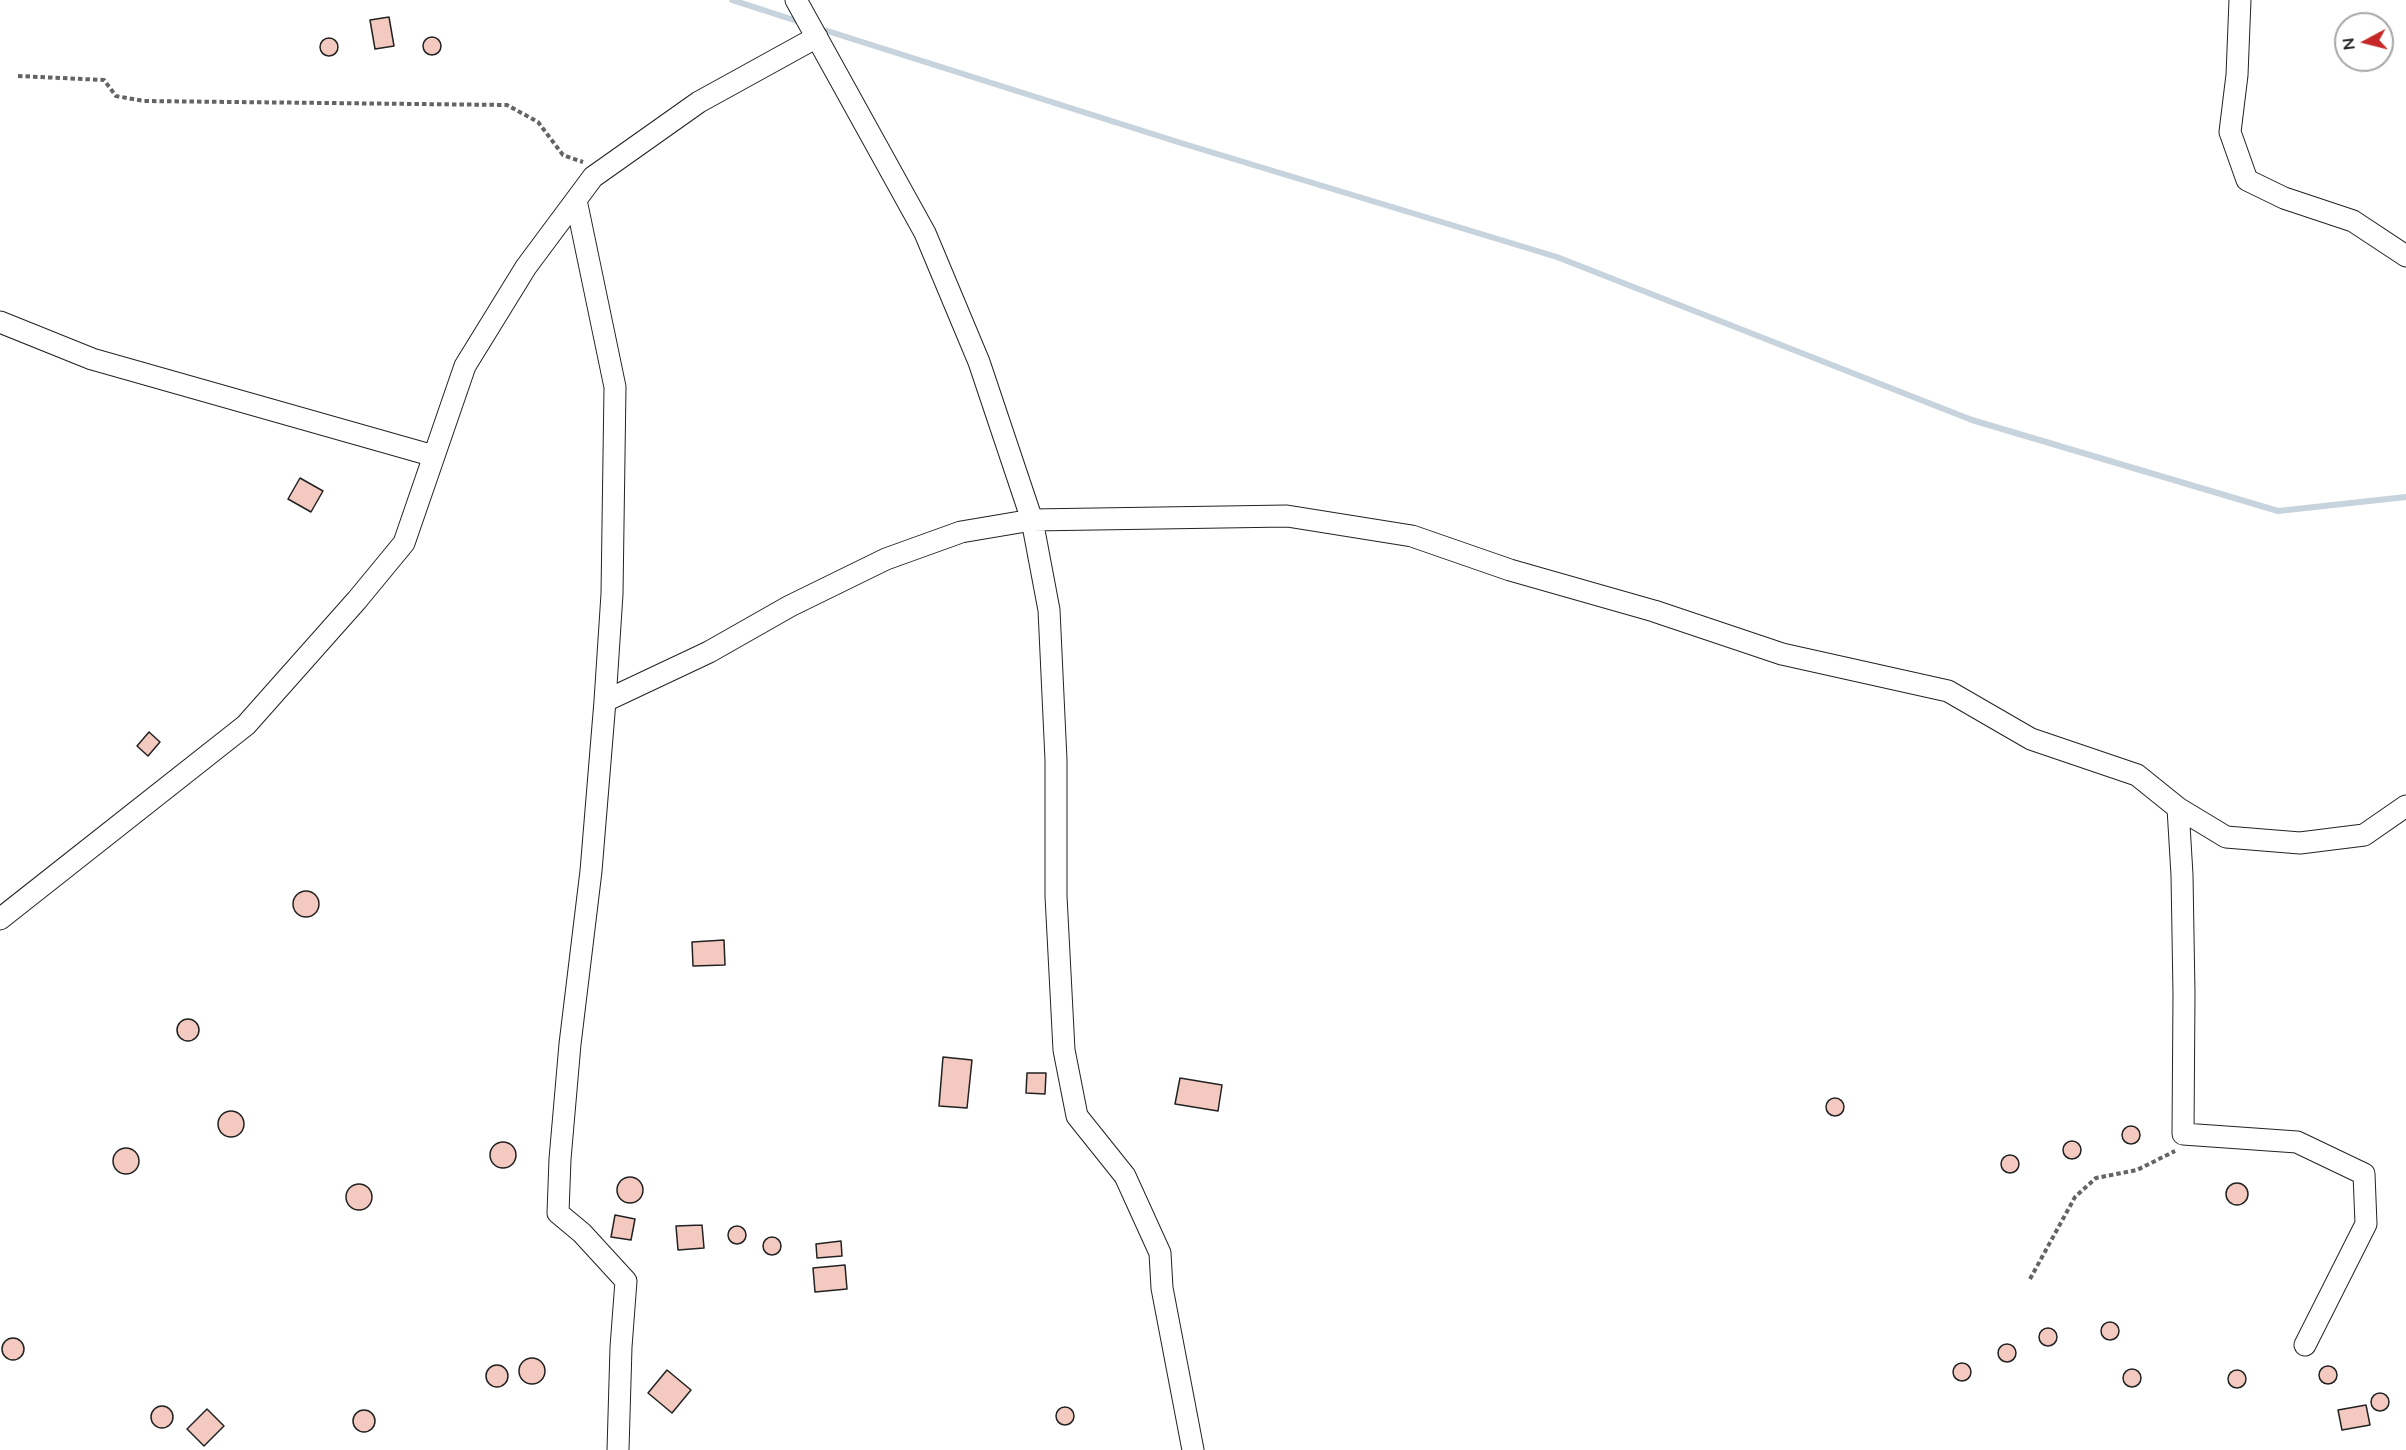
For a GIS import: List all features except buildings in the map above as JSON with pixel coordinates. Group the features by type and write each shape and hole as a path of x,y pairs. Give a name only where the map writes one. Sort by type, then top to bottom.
{"street":[{"path":"796,0 925,233 979,362 1032,520 1049,610 1056,760 1056,896 1064,1050 1077,1116 1125,1176 1160,1253 1162,1288 1193,1450"},
{"path":"2240,0 2237,75 2230,132 2247,180 2284,198 2354,221 2406,256"},
{"path":"0,919 246,725 357,600 404,543 465,366 526,267 593,177 699,102 817,37"},
{"path":"576,200 615,387 612,594 591,871 570,1044 560,1159 558,1213 582,1233 626,1281 621,1347 618,1450"},
{"path":"0,322 92,359 434,456"},
{"path":"605,701 710,652 790,606 886,559 961,532 1032,520 1287,516 1412,536 1510,570 1654,611 1782,654 1948,691 2031,740 2137,775 2178,808 2226,837 2300,843 2364,835 2406,806"},
{"path":"2178,808 2184,982 2183,1134 2297,1142 2364,1174 2366,1224 2305,1345"}],"path":[{"path":"18,76 104,80 117,96 144,100 507,105 538,122 563,155 604,170"},
{"path":"2030,1279 2075,1197 2096,1178 2138,1170 2179,1149 2183,1134"}],"waterway":[{"path":"732,0 803,23"},
{"path":"818,28 1181,143 1557,257 1972,420 2278,511 2406,497"}]}
